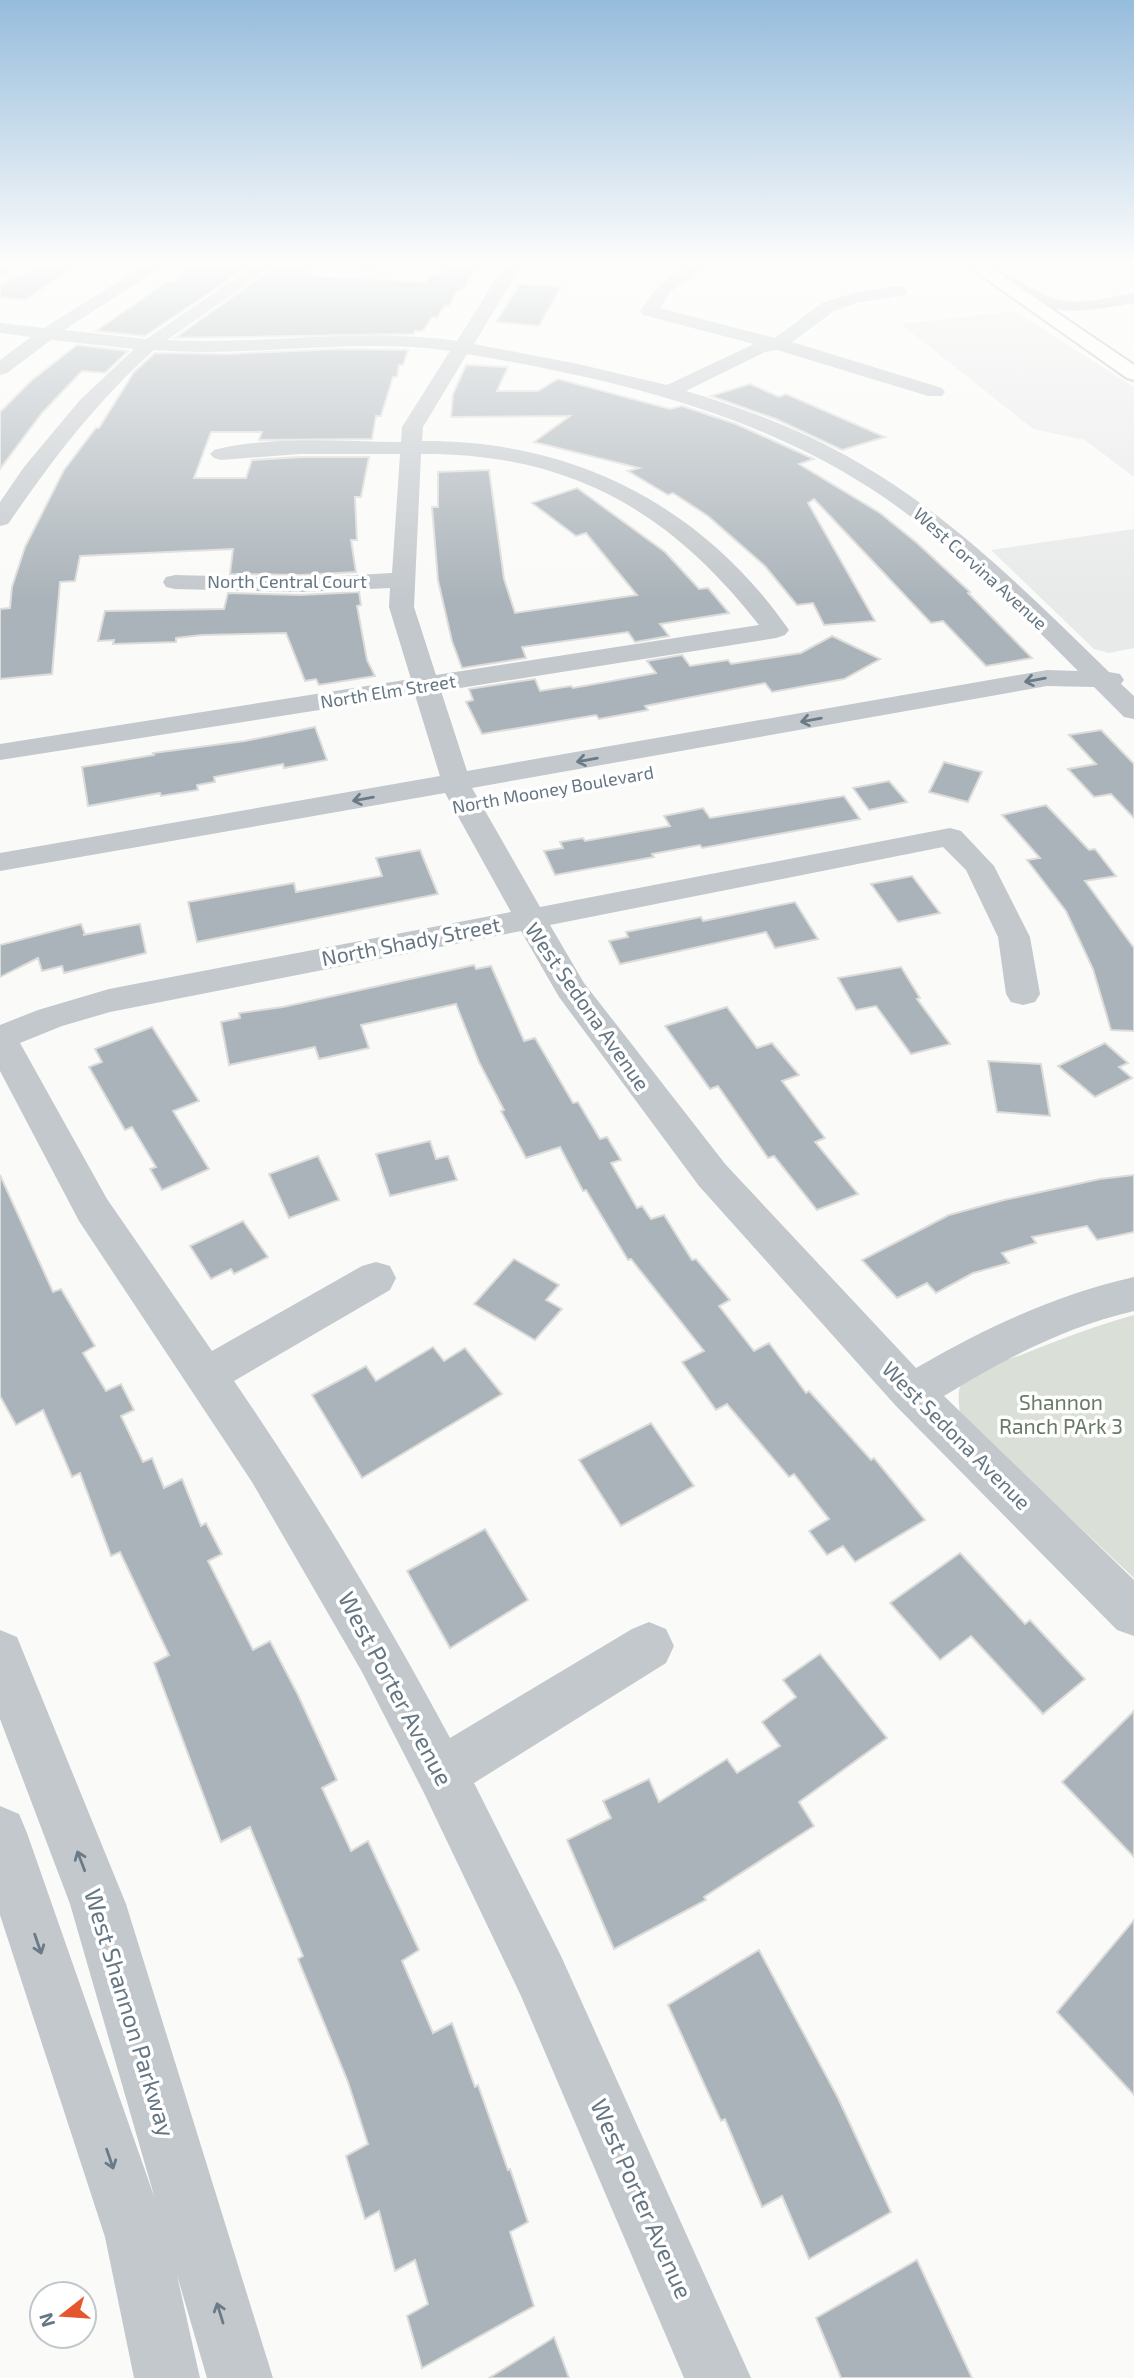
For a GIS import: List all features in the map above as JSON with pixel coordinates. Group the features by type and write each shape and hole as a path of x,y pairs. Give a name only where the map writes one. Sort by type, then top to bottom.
{"street":[{"path":"0,519 16,492 92,398 115,377"},
{"name":"West Sedona Avenue","path":"432,377 407,447 399,494 399,580 421,687 459,794 495,870 616,1054 749,1220 911,1393 1134,1613"},
{"name":"West Corvina Avenue","path":"612,377 677,394 788,435 890,491 928,518 965,550 1134,711"},
{"path":"677,394 717,377"},
{"path":"886,377 935,392"},
{"path":"221,454 264,447 407,447"},
{"name":"North Elm Street","path":"0,752 776,630 728,571 708,552 670,522 603,484 550,463 507,453 463,448 407,447"},
{"name":"North Central Court","path":"175,582 301,585 399,580"},
{"name":"North Mooney Boulevard","path":"0,862 1079,698 1102,681 1134,676"},
{"name":"North Mooney Boulevard","path":"0,889 459,794"},
{"name":"North Shady Street","path":"0,1038 50,1018 109,1001 950,837 979,866 1014,937 1023,994"},
{"name":"West Porter Avenue","path":"0,1038 93,1210 207,1375 317,1548 379,1655 441,1773 547,1989 718,2378"},
{"path":"207,1375 376,1278"},
{"path":"911,1393 1001,1340 1062,1313 1134,1294"},
{"path":"441,1773 649,1646"},
{"name":"West Shannon Parkway","path":"0,1654 98,1904 240,2378"},
{"path":"0,1833 136,2237 167,2378"}],"shaded area":[{"path":"968,377 1118,377 1134,387 1134,477 1085,440 1033,429"},
{"path":"1134,529 1134,648 1109,653 1094,649 991,550"}],"green space":[{"name":"Shannon Ranch PArk 3","path":"1134,1315 1134,1578 960,1415 959,1396 962,1382 977,1369"}],"building":[{"path":"36,377 76,377 42,413 0,469 0,412"},
{"path":"131,377 397,377 393,377 381,416 376,416 372,439 259,440 262,432 211,432 194,478 246,478 252,460 369,457 361,497 355,497 357,540 351,540 356,572 301,575 230,574 233,549 80,556 75,581 60,582 52,674 0,679 0,609 10,608 12,587 25,547 64,470 96,428 99,428"},
{"path":"461,377 503,377 497,391 538,391 558,379 670,409 682,406 736,424 814,459 799,464 880,513 917,543 970,592 968,593 1032,658 986,666 943,621 931,623 814,499 808,503 875,621 824,625 813,603 797,605 765,566 708,516 673,493 668,495 628,471 639,468 534,442 570,416 451,417 453,394"},
{"path":"750,384 779,397 786,394 885,437 842,450 776,419 711,396"},
{"path":"489,470 504,579 515,613 637,595 586,533 576,536 532,503 577,488 665,552 699,589 708,588 729,613 660,624 669,636 635,642 628,632 522,647 526,658 462,668 452,641 438,580 432,507 438,507 438,472"},
{"path":"359,592 361,605 357,606 367,660 375,676 319,685 316,679 305,681 286,633 202,635 176,638 176,642 113,644 114,640 98,641 105,611 224,609 228,593 301,595"},
{"path":"832,636 880,659 844,679 772,692 765,683 645,706 648,710 599,719 596,715 482,734 466,702 473,700 469,689 535,679 540,691 571,686 573,688 656,673 647,661 682,655 690,666 728,660 731,664 801,653"},
{"path":"315,727 327,760 284,768 283,764 214,777 215,782 197,785 198,790 161,796 160,793 88,806 82,767"},
{"path":"1101,730 1134,764 1134,818 1111,794 1094,797 1068,769 1096,764 1069,735"},
{"path":"944,762 982,772 968,802 929,792"},
{"path":"889,781 907,802 869,810 853,788"},
{"path":"844,796 860,819 702,848 700,845 652,854 654,857 555,875 544,851 563,848 560,842 583,838 585,841 670,826 664,816 703,808 710,818"},
{"path":"1046,805 1089,850 1095,849 1116,876 1085,881 1134,948 1134,1031 1111,1030 1093,969 1066,911 1027,860 1040,858 1002,815"},
{"path":"420,850 438,894 197,942 188,902 294,883 296,892 382,876 376,858"},
{"path":"912,876 940,913 898,922 871,884"},
{"path":"795,902 818,939 775,948 766,932 620,964 609,941 628,937 626,932 701,917 703,921"},
{"path":"81,924 85,934 83,935 140,924 146,953 64,973 62,966 42,971 38,958 0,977 0,945"},
{"path":"474,965 476,969 491,966 524,1041 535,1038 573,1103 578,1102 600,1139 607,1137 621,1160 611,1163 637,1208 642,1206 651,1219 664,1215 692,1260 696,1259 730,1300 719,1306 754,1351 769,1343 806,1393 809,1391 871,1460 874,1458 925,1520 855,1562 843,1546 827,1555 809,1531 829,1519 794,1474 789,1477 727,1404 716,1410 682,1362 704,1351 631,1259 628,1260 586,1190 583,1191 560,1147 526,1158 501,1111 504,1110 479,1062 456,1004 361,1025 369,1048 319,1059 315,1047 229,1065 221,1022 240,1018 239,1013 283,1007"},
{"path":"901,967 920,998 917,999 950,1044 911,1054 876,1006 856,1010 838,978"},
{"path":"727,1007 757,1048 772,1043 799,1075 782,1081 825,1138 815,1142 858,1194 817,1210 774,1156 768,1158 718,1086 710,1089 665,1026"},
{"path":"152,1027 199,1101 173,1111 209,1169 162,1190 150,1169 156,1167 132,1127 125,1130 89,1067 102,1062 95,1049"},
{"path":"1105,1043 1128,1063 1119,1067 1132,1078 1095,1097 1058,1066"},
{"path":"988,1061 1041,1064 1050,1116 997,1112"},
{"path":"430,1141 436,1159 448,1156 457,1180 390,1196 376,1154"},
{"path":"318,1156 339,1200 289,1218 269,1174"},
{"path":"0,1175 53,1292 61,1289 95,1346 83,1353 106,1391 121,1384 134,1410 121,1416 143,1462 152,1458 164,1488 182,1479 201,1526 206,1523 222,1554 208,1561 253,1650 270,1641 298,1695 337,1780 322,1788 351,1851 368,1841 419,1950 402,1961 433,2033 452,2023 475,2087 478,2085 508,2170 510,2169 528,2222 510,2232 534,2306 422,2368 407,2316 428,2304 415,2260 395,2271 379,2211 365,2219 346,2156 368,2144 348,2082 298,1959 303,1956 250,1827 221,1842 154,1663 169,1655 120,1552 111,1556 80,1473 72,1477 43,1410 16,1425 0,1396"},
{"path":"1134,1175 1134,1232 1097,1240 1087,1226 1032,1237 1036,1243 1002,1253 1009,1263 973,1273 936,1293 927,1283 897,1298 862,1260 949,1215 1100,1179"},
{"path":"243,1221 268,1257 234,1274 231,1269 211,1279 190,1246"},
{"path":"514,1259 559,1285 546,1300 562,1309 535,1340 474,1304"},
{"path":"433,1347 444,1361 465,1348 502,1394 362,1478 312,1395 366,1366 376,1381"},
{"path":"651,1423 694,1486 621,1526 579,1460"},
{"path":"485,1529 528,1600 450,1648 407,1571"},
{"path":"960,1553 1025,1624 1030,1620 1085,1679 1043,1714 971,1636 940,1660 890,1603"},
{"path":"820,1654 887,1738 799,1802 814,1826 704,1897 706,1900 614,1949 567,1840 611,1818 603,1801 649,1779 659,1802 727,1759 737,1773 780,1746 762,1722 796,1697 783,1680"},
{"path":"1134,1711 1134,1857 1062,1782"},
{"path":"1134,1920 1134,2095 1057,2012"},
{"path":"759,1950 838,2098 891,2212 809,2259 782,2196 762,2207 725,2119 721,2121 668,2005"},
{"path":"917,2260 972,2378 841,2378 816,2318"},
{"path":"554,2337 569,2378 489,2378 550,2340"}]}
